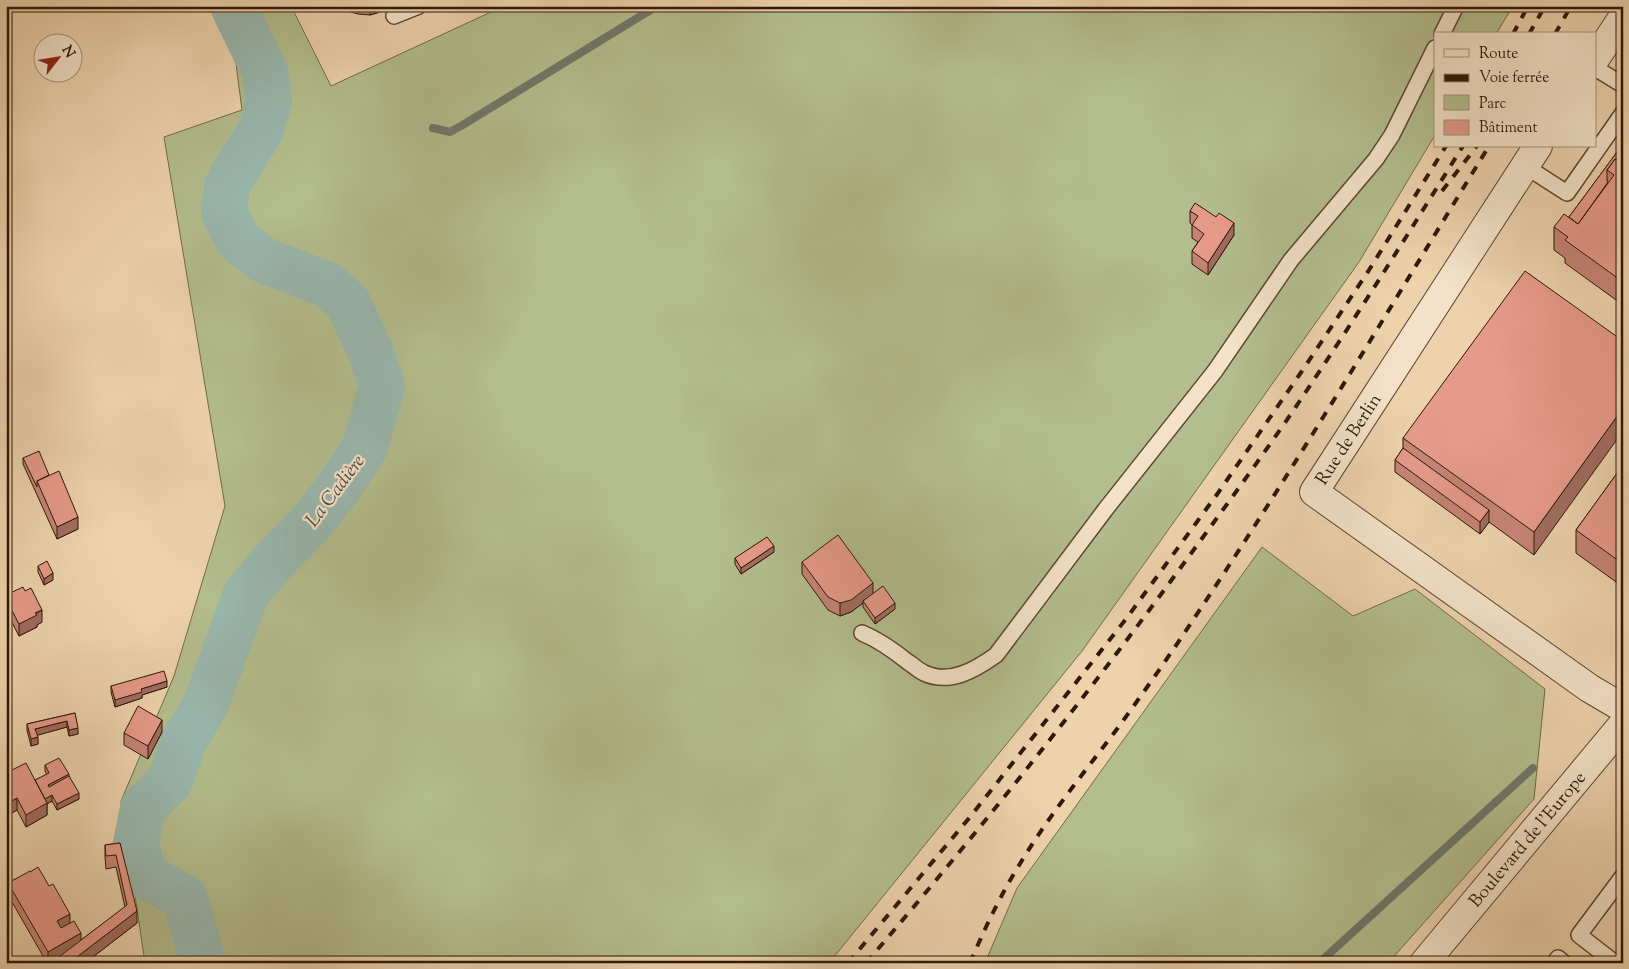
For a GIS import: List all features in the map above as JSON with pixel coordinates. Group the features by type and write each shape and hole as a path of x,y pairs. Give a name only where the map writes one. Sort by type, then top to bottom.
{"street":[{"path":"1596,58 1623,17"},
{"name":"Rue de Berlin","path":"1532,156 1314,492 1590,688 1623,708"},
{"name":"Boulevard de l'Europe","path":"1428,960 1623,724"}],"lane":[{"path":"394,16 419,6"},
{"path":"1443,32 1456,6"},
{"path":"862,633 886,645 923,673 940,678 957,676 978,668 996,655 1104,510 1215,371 1291,260 1376,159 1392,135 1434,50"},
{"path":"1596,69 1623,85"},
{"path":"1532,156 1567,193 1623,113"},
{"path":"1615,963 1579,935 1623,876"},
{"path":"1554,963 1558,958 1564,963"}],"green space":[{"path":"217,6 291,6 331,86 504,6 1513,6 1497,32 1434,32 1434,137 1359,262 1082,651 829,963 145,963 121,801 174,676 225,506 164,137 242,110 231,25"},
{"path":"1262,547 1353,616 1415,589 1545,689 1534,799 1388,963 985,963 1017,888"}],"building":[{"path":"1623,144 1623,162 1615,159 1607,170 1608,182 1578,224 1569,217"},
{"path":"1615,159 1623,162 1623,282 1565,240 1568,237 1554,227 1564,214 1578,224 1614,175 1607,170"},
{"path":"1195,203 1216,217 1219,213 1234,223 1208,263 1192,251 1204,234 1192,225 1198,216 1190,211"},
{"path":"1525,271 1623,341 1623,408 1534,532 1403,438"},
{"path":"1403,448 1489,510 1480,522 1395,460"},
{"path":"39,451 49,475 37,481 37,487 23,458"},
{"path":"1623,465 1623,564 1576,530"},
{"path":"59,471 78,517 57,527 37,481"},
{"path":"838,535 873,583 851,600 840,603 828,597 802,562"},
{"path":"767,537 774,546 741,568 735,558"},
{"path":"47,561 53,573 44,579 38,566"},
{"path":"883,586 895,603 875,618 863,601"},
{"path":"23,587 25,591 31,588 42,610 35,613 37,615 19,624 6,599 6,595"},
{"path":"164,671 167,681 141,689 142,692 115,700 111,686"},
{"path":"138,706 162,720 148,746 124,733"},
{"path":"75,713 78,728 69,730 67,721 35,729 38,737 31,739 27,724"},
{"path":"59,758 69,774 48,785 49,787 69,776 79,793 57,804 52,795 45,799 35,780 49,773 45,765"},
{"path":"26,763 47,803 26,815 17,798 10,802 6,795 6,773"},
{"path":"120,843 137,911 69,963 51,963 127,905 116,855 106,856 105,845"},
{"path":"38,867 49,886 53,884 70,914 57,921 61,928 74,921 81,933 48,952 8,883"}],"waterway":[{"name":"La Cadière","path":"196,963 200,949 184,897 143,875 136,843 143,808 170,781 184,741 206,704 246,594 276,558 309,525 336,491 365,447 382,386 371,353 348,303 328,285 263,260 238,240 224,212 227,186 261,130 269,100 265,72 233,6"},
{"path":"433,128 450,132 657,6"},
{"path":"1319,963 1533,768"}],"railway":[{"path":"1514,32 1528,6"},
{"path":"1530,32 1545,6"},
{"path":"1556,32 1571,6"},
{"path":"848,963 970,817 1126,619 1218,493 1302,371 1369,270 1445,148"},
{"path":"866,963 1035,759 1156,601 1301,400 1462,148"},
{"path":"1442,191 1475,148"},
{"path":"970,963 998,902 1029,849 1186,631 1271,501 1488,148"}]}
